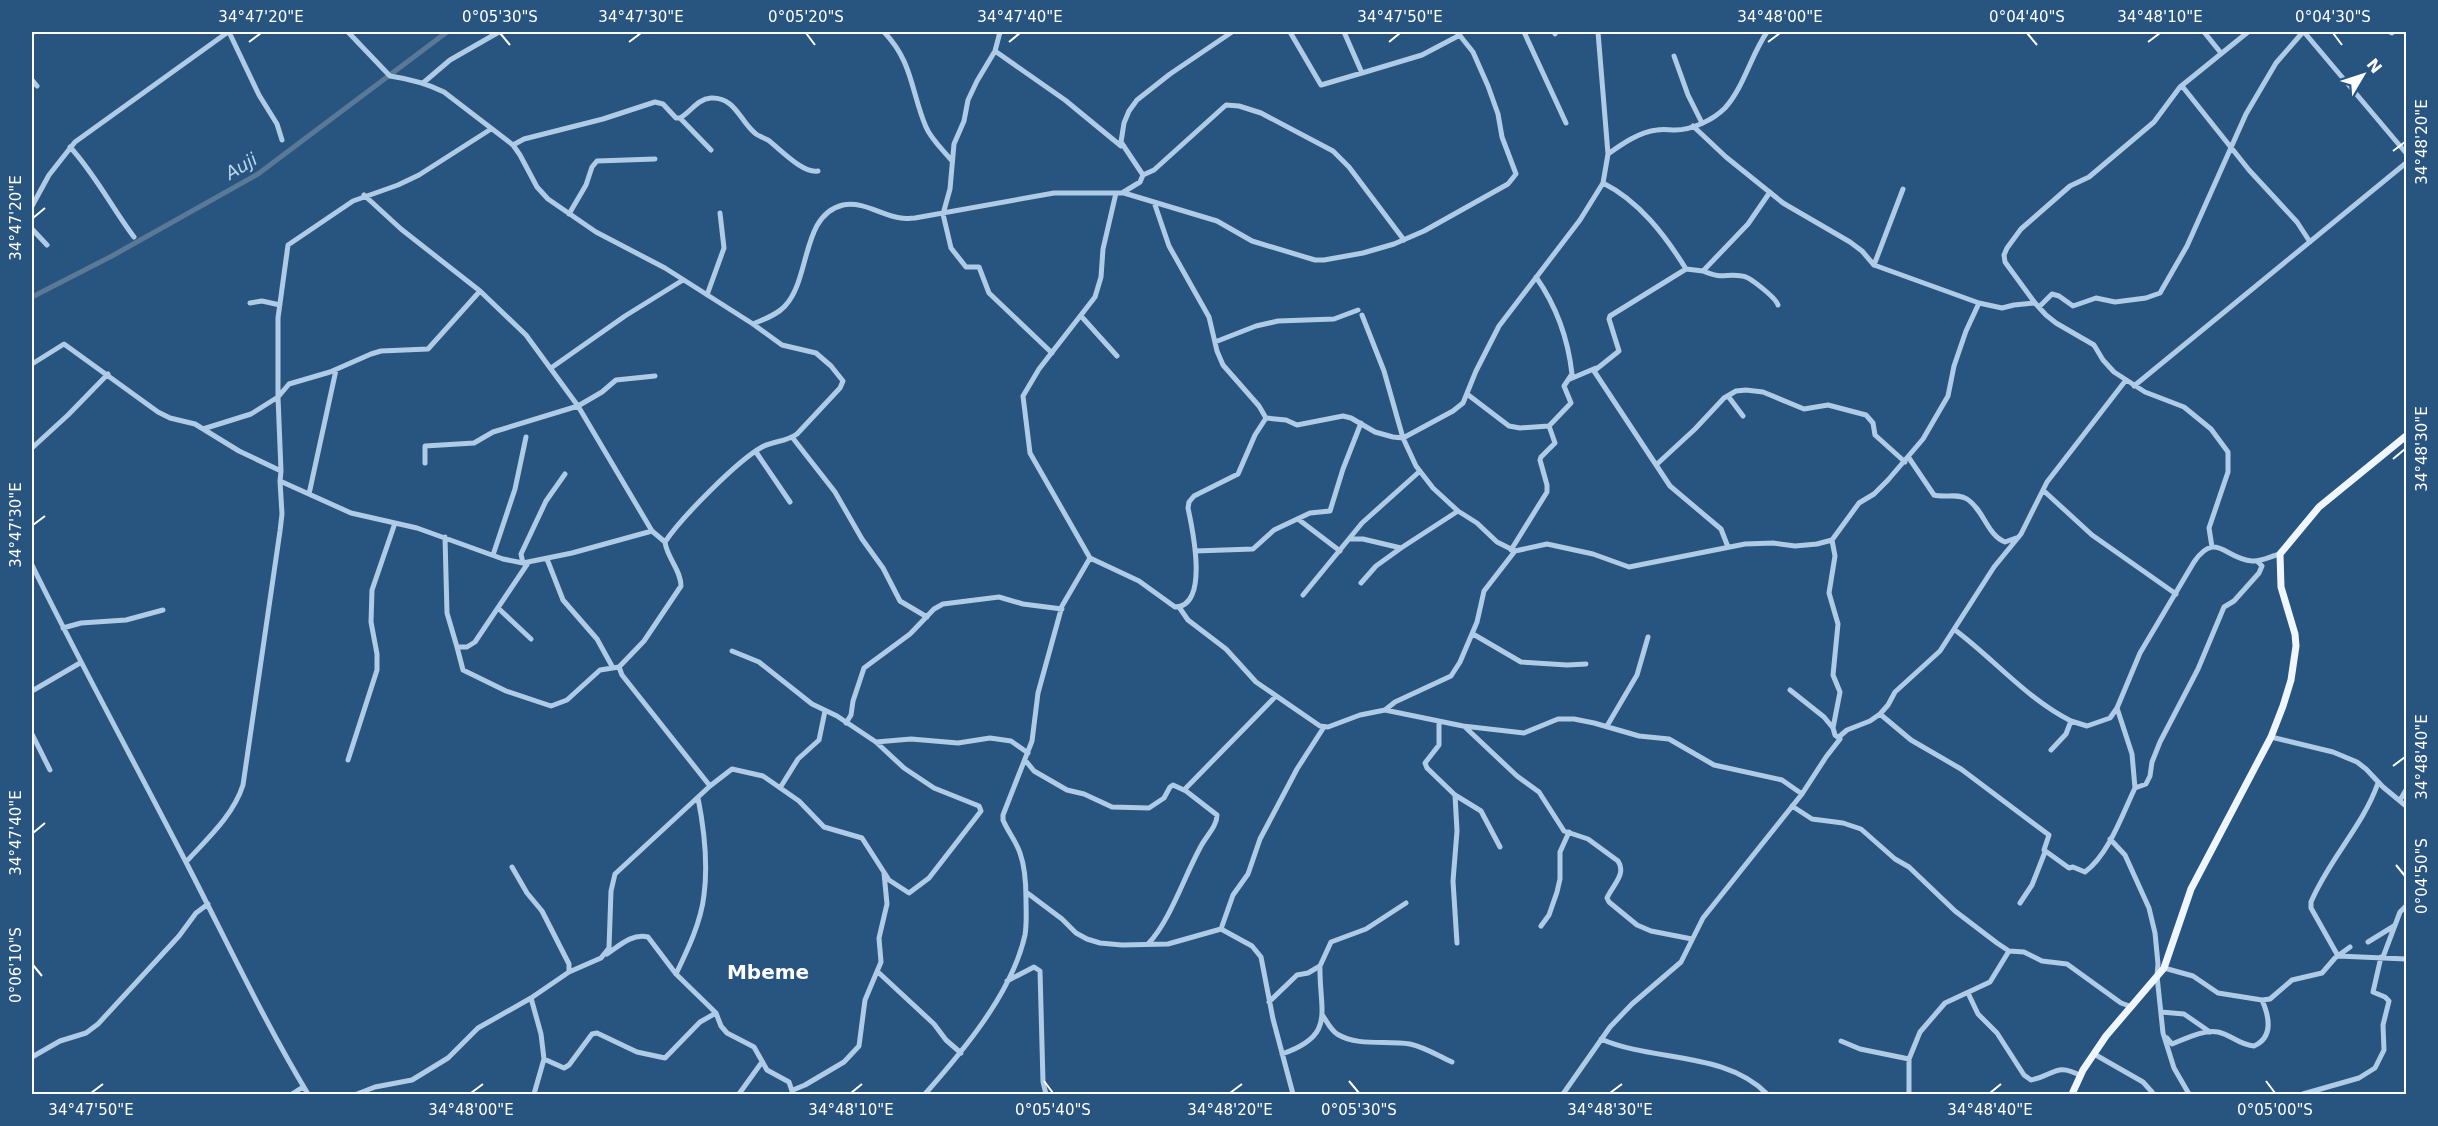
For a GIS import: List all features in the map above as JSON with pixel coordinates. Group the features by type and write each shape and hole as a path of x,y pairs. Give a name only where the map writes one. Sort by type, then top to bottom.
{"main road":[{"path":"2072,1095 2080,1076 2106,1036 2164,968 2191,889 2271,737 2291,680 2296,646 2295,634 2281,587 2280,554 2319,507 2406,436"}],"street":[{"path":"32,206 49,175 70,147 228,32 259,95 277,124 282,140"},
{"path":"348,32 390,76 423,83 444,92 513,145 542,194 569,214 596,232 683,280 782,345 816,353 843,381 840,388 792,437 762,446 719,483 665,543"},
{"path":"423,83 450,60 499,32"},
{"path":"884,32 895,45 911,73 927,128 952,161"},
{"path":"1000,32 996,51 968,100 964,121 954,144 950,189 943,214 948,242 956,256 966,267 979,267 989,293 1052,353"},
{"path":"753,324 776,314 790,300 802,276 816,226 840,206 857,206 900,218 943,214 1054,193 1119,193 1217,221 1245,239 1315,260 1363,253 1404,240 1508,184 1516,174 1502,137 1498,114 1488,86 1473,52 1459,33 1422,55 1321,85 1290,32"},
{"path":"1344,32 1362,73"},
{"path":"1524,32 1566,123"},
{"path":"1266,418 1286,420 1297,425 1343,416 1375,432 1402,438 1453,411 1463,403 1499,326 1580,220 1603,183 1608,154 1598,32"},
{"path":"1608,154 1646,132 1658,129 1677,130 1693,126 1702,123 1724,108 1736,92 1767,32"},
{"path":"2204,32 2221,53"},
{"path":"2212,547 2209,528 2228,472 2229,458 2226,447 2211,429 2184,407 2134,386 2114,372 2094,345 2056,323 2037,305 2006,262 2004,255 2010,240 2054,198 2070,186 2089,177 2154,122 2182,86 2248,32"},
{"path":"1693,126 1726,157 1783,203 1850,242 1862,251 1874,265 1979,303 2002,308 2014,305 2037,305 2052,294 2073,306 2096,298 2115,302 2155,297 2160,293 2187,246 2246,114 2276,63 2304,32 2406,153"},
{"path":"1123,147 1121,134 1124,123 1137,100 1228,33"},
{"path":"996,51 1042,83 1123,147 1143,175"},
{"path":"1674,56 1688,95 1702,123"},
{"path":"32,80 37,86"},
{"path":"2182,86 2233,147 2249,170 2297,222 2310,242"},
{"path":"681,118 695,104 707,98 729,103 756,134 810,171 818,171"},
{"path":"513,145 524,139 603,119 655,102 663,104 676,118 681,118 711,150"},
{"path":"1323,727 1256,682 1226,649 1188,620 1179,607 1169,603 1139,581 1090,558 1056,502 1029,450 1023,396 1052,353 1082,316 1098,288 1101,256 1119,193 1140,182 1143,175 1154,170 1226,105 1239,106 1278,121 1340,157 1404,240"},
{"path":"186,862 229,812 239,797 243,785 282,514 278,398 280,305 288,245 341,208 364,195 398,185 419,175 491,129"},
{"path":"70,147 82,160 134,237"},
{"path":"569,214 597,161 655,159"},
{"path":"2134,386 2406,163"},
{"path":"1603,183 1618,191 1647,217 1686,269"},
{"path":"1874,265 1904,189"},
{"path":"1703,272 1736,237 1770,192"},
{"path":"364,195 401,229 480,291 526,335 578,406 652,531 665,543 680,577 681,586 644,640 616,667 600,670 567,700 551,706 506,691 463,670 447,613 444,537"},
{"path":"1154,202 1170,246 1209,317 1223,365 1259,405 1266,418"},
{"path":"707,296 724,248 720,213"},
{"path":"32,229 47,245"},
{"path":"1570,379 1596,368 1618,351 1609,318 1686,269 1718,277 1744,276 1772,296 1778,305"},
{"path":"1467,394 1509,426 1520,428 1549,426 1571,403 1564,386 1572,374 1562,326 1554,306 1536,277"},
{"path":"551,368 624,316 683,280"},
{"path":"202,429 251,414 278,398 289,384 336,370 381,351 428,349 480,291"},
{"path":"250,303 262,301 280,305"},
{"path":"1215,342 1256,326 1278,321 1334,319 1360,313 1384,371 1402,438 1420,471 1433,488 1497,542 1513,550 1547,544 1593,554 1629,567 1762,543 1795,546 1832,540 1859,503 1874,494 1907,460 1923,439 1948,396 1963,340 1979,303"},
{"path":"1082,316 1117,356"},
{"path":"32,364 64,344 170,418 195,424 239,451 281,471"},
{"path":"1596,368 1594,371 1597,377 1670,486 1721,529 1728,548"},
{"path":"309,494 336,370"},
{"path":"32,448 108,374"},
{"path":"425,463 425,446 474,442 493,432 578,406 596,397 616,380 654,376"},
{"path":"1563,1095 1601,1039 1632,1004 1681,962 1703,918 1802,794 1840,740 1840,736 1847,730 1870,721 1880,714 1895,692 1934,658 1955,630 1994,567 2020,536 2047,482 2126,380"},
{"path":"1656,465 1728,396 1736,391 1763,392 1804,409 1828,405 1860,412 1871,419 1875,435 1880,441 1907,460 1934,495 1963,496 2001,541 2005,542 2020,536"},
{"path":"1728,396 1743,416"},
{"path":"1179,607 1193,589 1196,574 1196,551 1188,508 1189,502 1194,496 1238,474 1266,418"},
{"path":"1196,551 1254,549 1270,532 1310,513 1331,510 1342,469 1361,423"},
{"path":"1385,710 1395,702 1451,676 1460,662 1478,622 1484,591 1513,550 1547,492 1540,460 1541,456 1555,443 1549,426"},
{"path":"493,555 515,489 526,437"},
{"path":"792,437 835,492 862,539 883,568 900,601 927,617"},
{"path":"756,452 790,502"},
{"path":"1303,595 1362,523 1420,471"},
{"path":"525,563 521,554 546,501 565,474"},
{"path":"280,481 351,513 444,537 493,555 525,563 652,531"},
{"path":"2043,491 2092,535 2176,594"},
{"path":"1361,583 1376,566 1458,511"},
{"path":"1298,519 1340,551"},
{"path":"348,760 377,670 377,654 371,622 372,590 395,524"},
{"path":"1350,539 1363,539 1401,548"},
{"path":"1832,540 1835,556 1829,593 1838,624 1833,675 1840,692 1833,728"},
{"path":"1955,630 2057,715 2087,726 2110,718 2118,708 2140,653 2200,553 2212,547 2245,560 2257,561 2280,554"},
{"path":"925,1095 961,1053 987,1016 1016,963 1024,938 1026,892 1021,854 1003,820 1003,815 1032,741 1038,693 1062,609 1083,567 1090,558"},
{"path":"547,559 564,600 597,639 622,675 710,786"},
{"path":"2135,788 2146,784 2151,776 2152,762 2160,742 2198,669 2224,607 2234,601 2259,573 2262,566 2257,561"},
{"path":"457,647 467,647 473,644 525,563"},
{"path":"32,565 80,663 208,904 248,987 308,1095"},
{"path":"846,723 851,715 853,701 864,668 910,634 943,604 992,597 1062,609"},
{"path":"498,608 531,639"},
{"path":"63,628 81,623 126,620 163,610"},
{"path":"1473,634 1521,662 1586,664"},
{"path":"1607,726 1635,680 1648,637"},
{"path":"607,954 611,891 615,874 662,829 732,769 756,774 780,788 799,801 824,827 862,838 883,872 896,886 912,892 929,878 981,809 934,788 904,768 876,742 812,704 759,662 732,651"},
{"path":"32,691 80,663"},
{"path":"1790,690 1824,717 1840,740"},
{"path":"1186,788 1276,696"},
{"path":"2045,852 2069,868 2073,867 2085,872 2103,854 2135,788 2132,754 2118,708"},
{"path":"1221,929 1233,895 1248,874 1260,839 1297,769 1323,727 1360,715 1385,710 1463,726 1524,732 1558,719 1574,719 1639,736 1669,739 1714,765 1782,780 1802,794"},
{"path":"780,788 796,762 819,740 825,711"},
{"path":"1880,714 1911,740 1961,769 2049,836 2032,885 2020,903"},
{"path":"1439,721 1439,745 1425,763 1439,781 1455,795 1481,811 1500,846"},
{"path":"2050,750 2066,734 2071,722"},
{"path":"1463,726 1517,776 1539,792 1564,831 1588,839 1618,861 1621,865 1621,875 1607,898 1628,919 1651,931 1692,939"},
{"path":"32,734 50,770"},
{"path":"2271,737 2344,756 2366,769 2378,783 2406,806"},
{"path":"876,742 911,739 958,743 990,738 1011,741 1028,753"},
{"path":"1025,760 1034,771 1067,790 1084,794 1112,807 1149,808 1164,798 1173,785 1186,791 1217,815 1216,823 1207,834 1162,926 1148,944"},
{"path":"2338,956 2311,908 2311,902 2345,841 2372,802 2378,783"},
{"path":"2400,800 2406,790"},
{"path":"1455,795 1457,831 1453,880 1457,943"},
{"path":"676,974 687,950 704,895 703,836 698,798"},
{"path":"1792,806 1812,819 1843,823 1861,829 1894,859 1909,867 1955,911 2009,951 2024,952 2049,962 2067,964 2121,1003 2132,1006"},
{"path":"1541,926 1549,915 1557,892 1560,879 1560,852 1569,832"},
{"path":"2110,839 2125,855 2149,908 2155,933 2164,1036 2174,1068 2189,1095"},
{"path":"512,867 542,911 568,964 569,972"},
{"path":"357,1095 375,1087 417,1077 453,1055 478,1028 531,998 569,972 601,958 621,943 645,936 676,974 717,1013 723,1029 754,1047 767,1070 786,1079 793,1092 844,1062 857,1049 865,1000 878,972 882,956 879,938 887,904 883,872"},
{"path":"1026,892 1087,939 1122,945 1168,944 1221,929 1252,946 1258,952 1293,1095"},
{"path":"1282,1054 1301,1048 1313,1038 1323,1016 1320,966 1331,942 1366,929 1406,903"},
{"path":"32,1057 60,1041 86,1033 98,1024 179,936 196,913 208,904"},
{"path":"2303,1095 2367,1075 2380,1061 2384,1050 2383,1025 2389,1001 2373,992 2382,957 2394,926 2406,906"},
{"path":"2367,942 2394,926"},
{"path":"2164,968 2193,976 2218,993 2262,1000 2270,999 2292,980 2322,973 2350,947"},
{"path":"1909,1095 1910,1059 1920,1032 1937,1011 1951,999 1990,982 2009,951"},
{"path":"2338,956 2406,959"},
{"path":"1269,1002 1297,975 1308,974 1320,966"},
{"path":"1006,982 1034,967 1040,971 1043,1082 1046,1095"},
{"path":"878,972 927,1017 946,1040 961,1053"},
{"path":"1968,993 1978,1014 1997,1033 2024,1075 2031,1080 2060,1068 2080,1076"},
{"path":"531,998 541,1035 544,1059 534,1095"},
{"path":"2164,1036 2172,1044 2210,1032 2220,1032 2245,1045 2260,1043 2266,1036 2269,1019 2262,1000"},
{"path":"2161,1012 2184,1014 2210,1032"},
{"path":"544,1059 564,1068 594,1034 637,1052 665,1058 700,1022 717,1013"},
{"path":"1323,1016 1332,1029 1342,1036 1362,1041 1406,1043 1421,1047 1427,1052 1452,1062"},
{"path":"1601,1039 1628,1049 1698,1062 1749,1078 1767,1095"},
{"path":"1841,1041 1860,1049 1910,1059"},
{"path":"2094,1054 2143,1082 2152,1092"},
{"path":"739,1095 762,1062"},
{"path":"292,1095 303,1087"}],"waterway":[{"name":"Auji","path":"32,297 112,256 258,174 447,32"}],"district":[{"name":"Mbeme","path":"768,972"}]}
